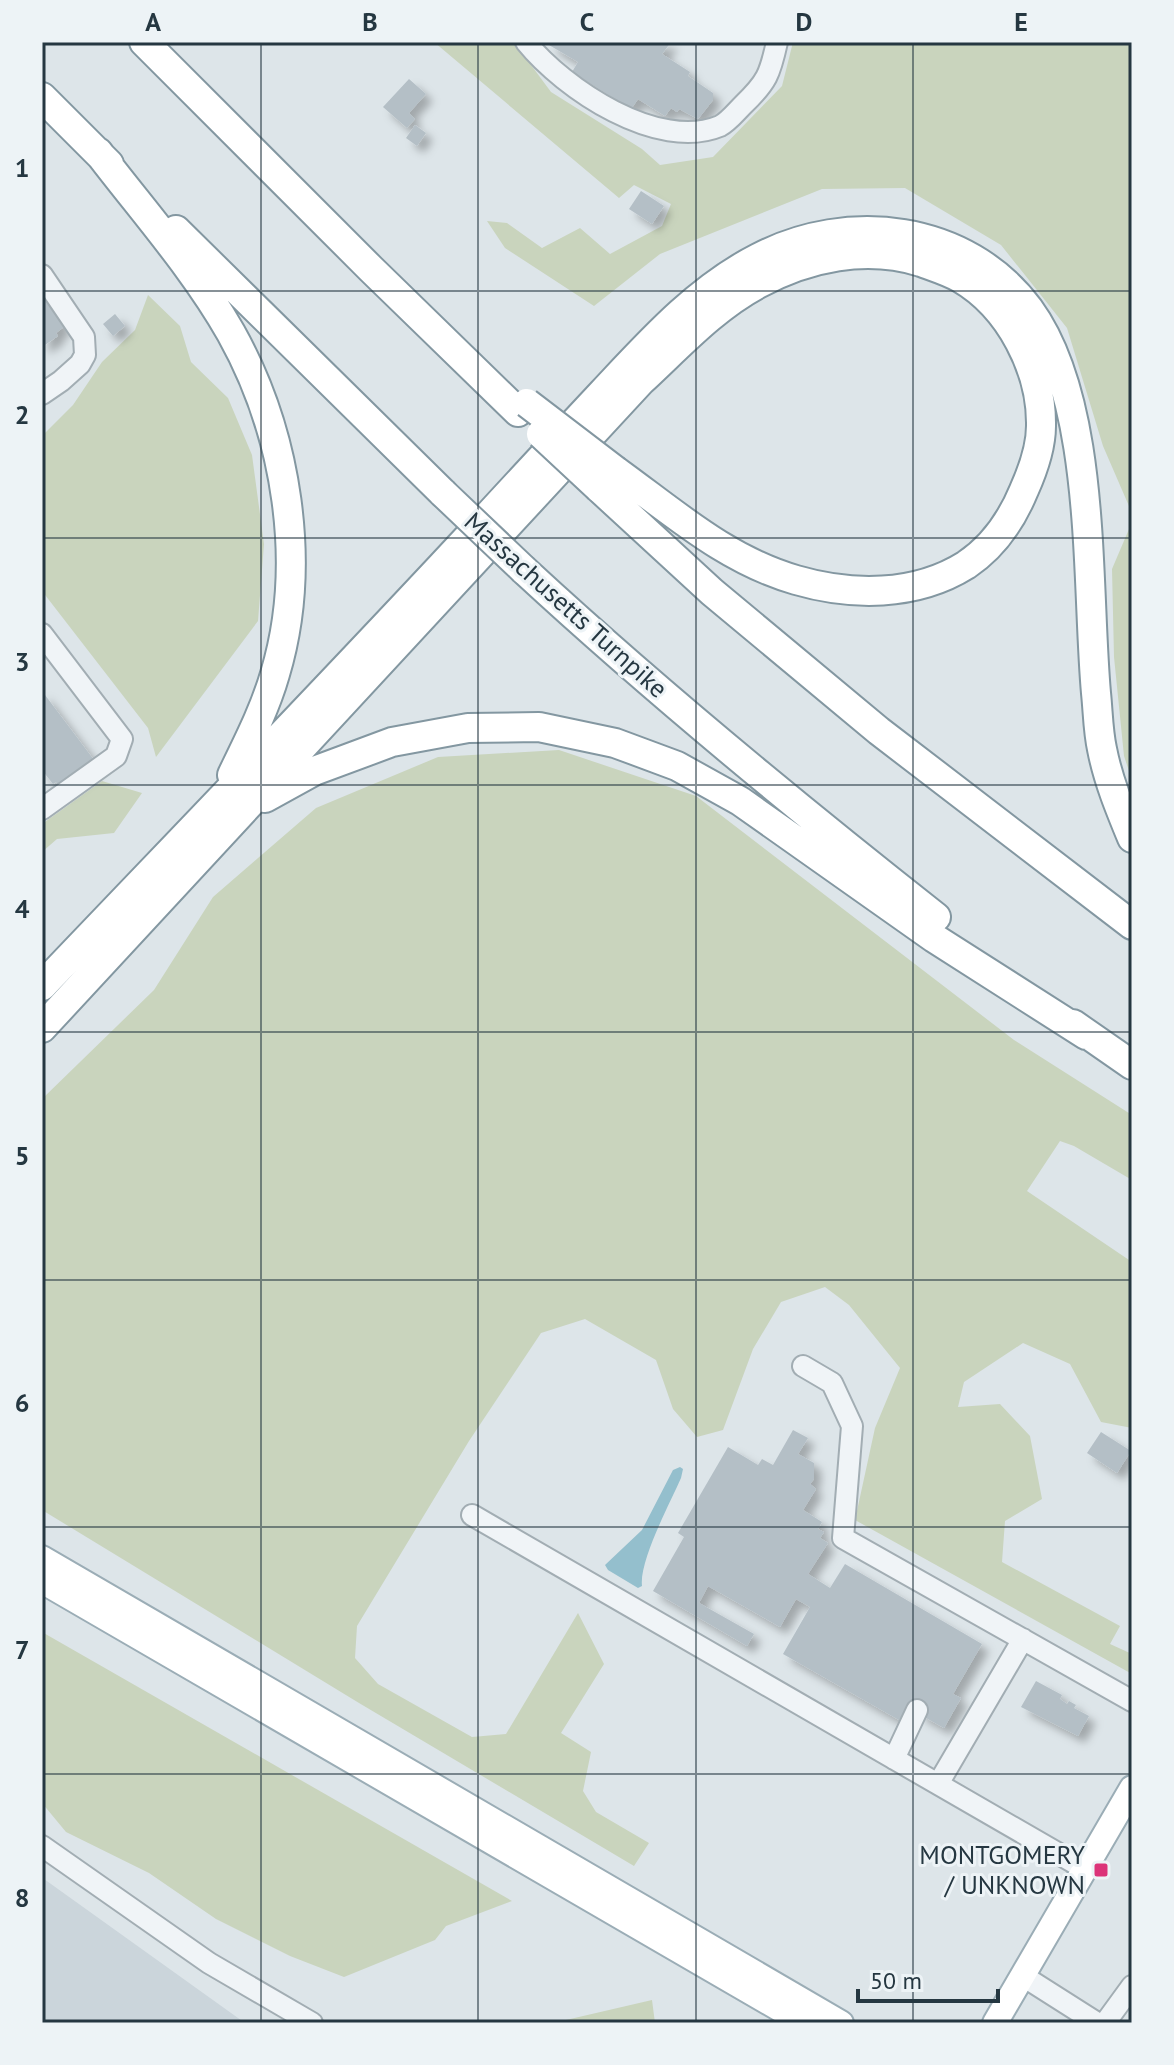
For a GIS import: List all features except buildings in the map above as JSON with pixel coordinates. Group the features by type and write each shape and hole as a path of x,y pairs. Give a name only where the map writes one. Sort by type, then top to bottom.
{"highway":[{"path":"144,42 437,333 608,479 712,592 879,731 1132,925"},
{"name":"Massachusetts Turnpike","path":"42,97 443,493 600,640 783,795 1086,1035 1132,1065"},
{"path":"98,152 198,281 232,335 263,403 281,469 291,576 286,625 275,675 231,806"},
{"path":"42,1028 231,806 647,345 712,287 757,258 799,241 851,230 890,230 935,241 972,259 1006,284 1030,310 1050,347 1067,389 1079,454 1101,746 1113,794 1132,838"},
{"path":"42,986 231,806 641,381 711,316 755,285 794,267 868,253 904,257 934,267 960,278 1002,314 1030,364 1038,390 1042,427 1035,464 1017,508 995,539 966,565 903,589 871,592 831,589 793,580 740,558 608,479"},
{"path":"231,806 392,742 468,728 539,727 615,743 677,766 740,801 934,938 1086,1035"}],"main road":[{"path":"42,1558 841,2023"},
{"path":"42,1581 804,2023"},
{"path":"995,2023 1132,1788"}],"lane":[{"path":"526,42 575,88 647,127 689,132 722,125 750,98 771,73 777,42"},
{"path":"42,275 84,337 85,355 80,364 42,394"},
{"path":"42,634 122,739 116,756 42,809"},
{"path":"803,1366 832,1383 852,1426 843,1538 1132,1701"},
{"path":"472,1515 1085,1869"},
{"path":"938,1784 1023,1639"},
{"path":"894,1759 917,1710"},
{"path":"42,1846 209,1963 312,2023"},
{"path":"1023,1976 1097,2023"},
{"path":"1105,2023 1132,1986"}],"shaded area":[{"path":"42,1877 44,1879 245,2023 42,2023"}],"green space":[{"path":"434,42 514,42 551,92 642,149 660,165 713,157 782,86 793,42 1132,42 1132,513 1103,446 1067,328 1001,245 905,188 822,189 660,254 594,306 505,248 487,221 507,223 542,248 580,228 610,254 662,226 671,204 634,185 619,198"},
{"path":"148,295 180,326 191,362 228,398 252,455 264,544 258,621 156,757 148,728 42,591 42,436 73,405 102,362 135,330"},
{"path":"1132,522 1132,780 1124,756 1114,657 1112,569"},
{"path":"559,750 696,796 1014,1040 1132,1115 1132,1180 1060,1141 1027,1191 1132,1262 1132,1428 1101,1422 1070,1364 1023,1343 964,1382 958,1407 1000,1404 1030,1436 1042,1499 1005,1521 1002,1562 1120,1626 1110,1644 1132,1654 1132,1674 855,1520 875,1428 900,1368 849,1305 825,1287 781,1302 753,1349 723,1430 697,1437 673,1409 656,1360 585,1319 541,1333 469,1441 357,1626 355,1658 378,1684 472,1737 506,1734 578,1613 604,1664 561,1733 591,1752 583,1791 596,1812 649,1843 634,1866 42,1510 42,1099 154,990 213,897 316,808 438,757"},
{"path":"102,781 142,793 114,833 57,839 42,852 42,824"},
{"path":"42,1632 512,1901 446,1926 435,1940 344,1977 290,1956 216,1919 149,1873 66,1832 42,1803"},
{"path":"652,2000 655,2023 553,2023"}],"water":[{"path":"683,1469 681,1478 650,1547 642,1586 638,1588 605,1565 642,1530 673,1470"}],"place":[{"name":"MONTGOMERY / UNKNOWN","path":"1101,1870"}]}
